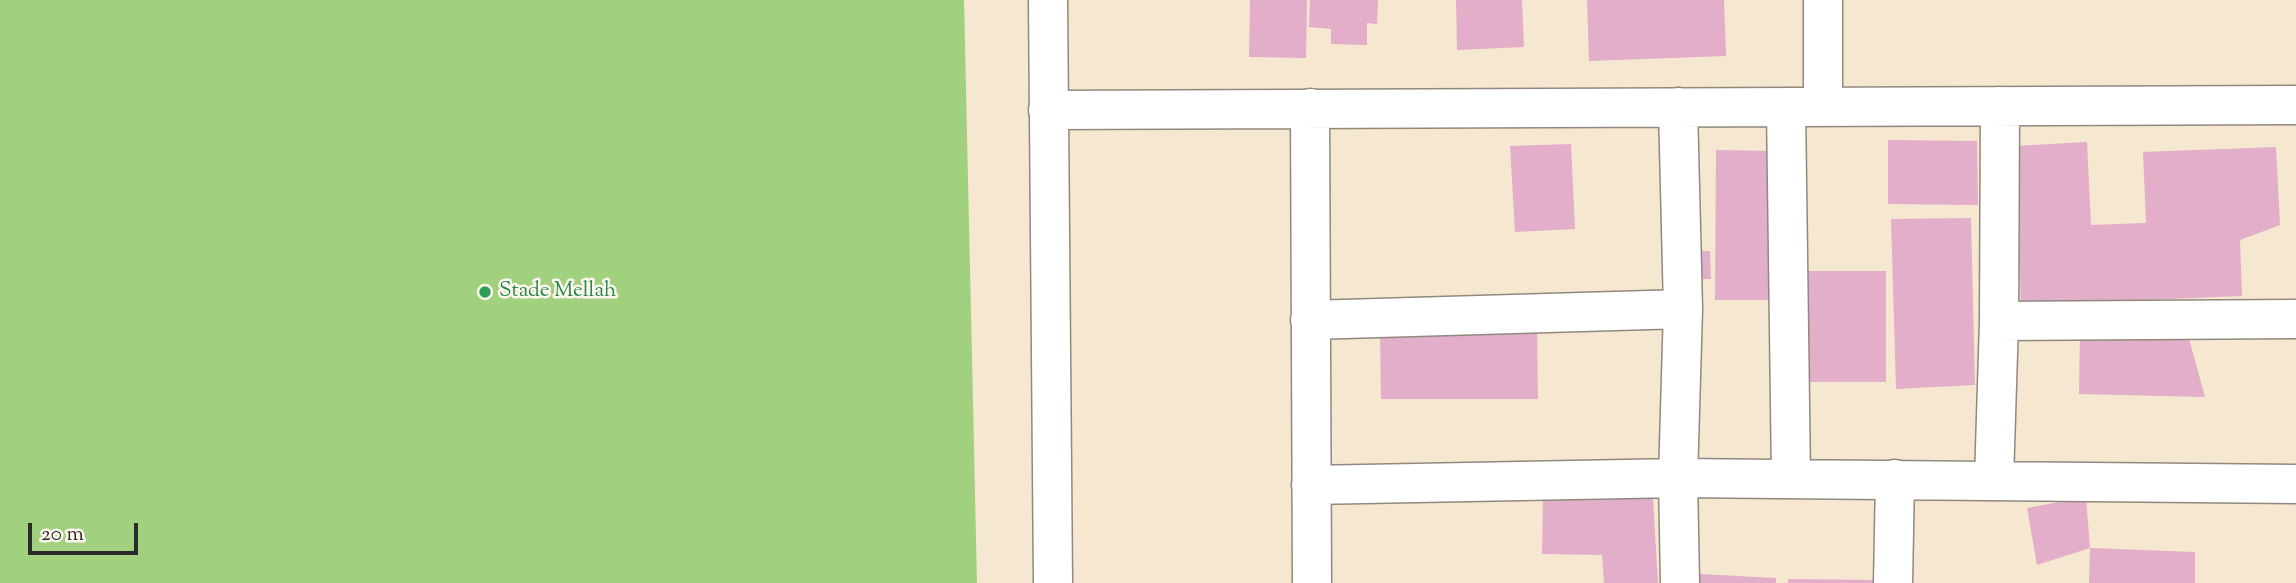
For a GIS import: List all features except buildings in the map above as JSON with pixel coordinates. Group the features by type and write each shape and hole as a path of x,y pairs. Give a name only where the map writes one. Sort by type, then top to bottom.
{"street":[{"path":"1048,0 1053,583"},
{"path":"1791,479 1804,107 1823,0"},
{"path":"1048,110 2296,105"},
{"path":"1994,481 2000,321 2000,106"},
{"path":"1678,107 1683,309 1678,478 1680,583"},
{"path":"1310,108 1312,583"},
{"path":"1310,320 1683,309"},
{"path":"2000,321 2296,319"},
{"path":"1311,485 1678,478 2296,484"},
{"path":"1893,583 1895,479"}],"green space":[{"name":"Stade Mellah","path":"0,0 964,0 977,583 0,583"}],"place":[{"name":"Stade Mellah","path":"485,292"}]}
